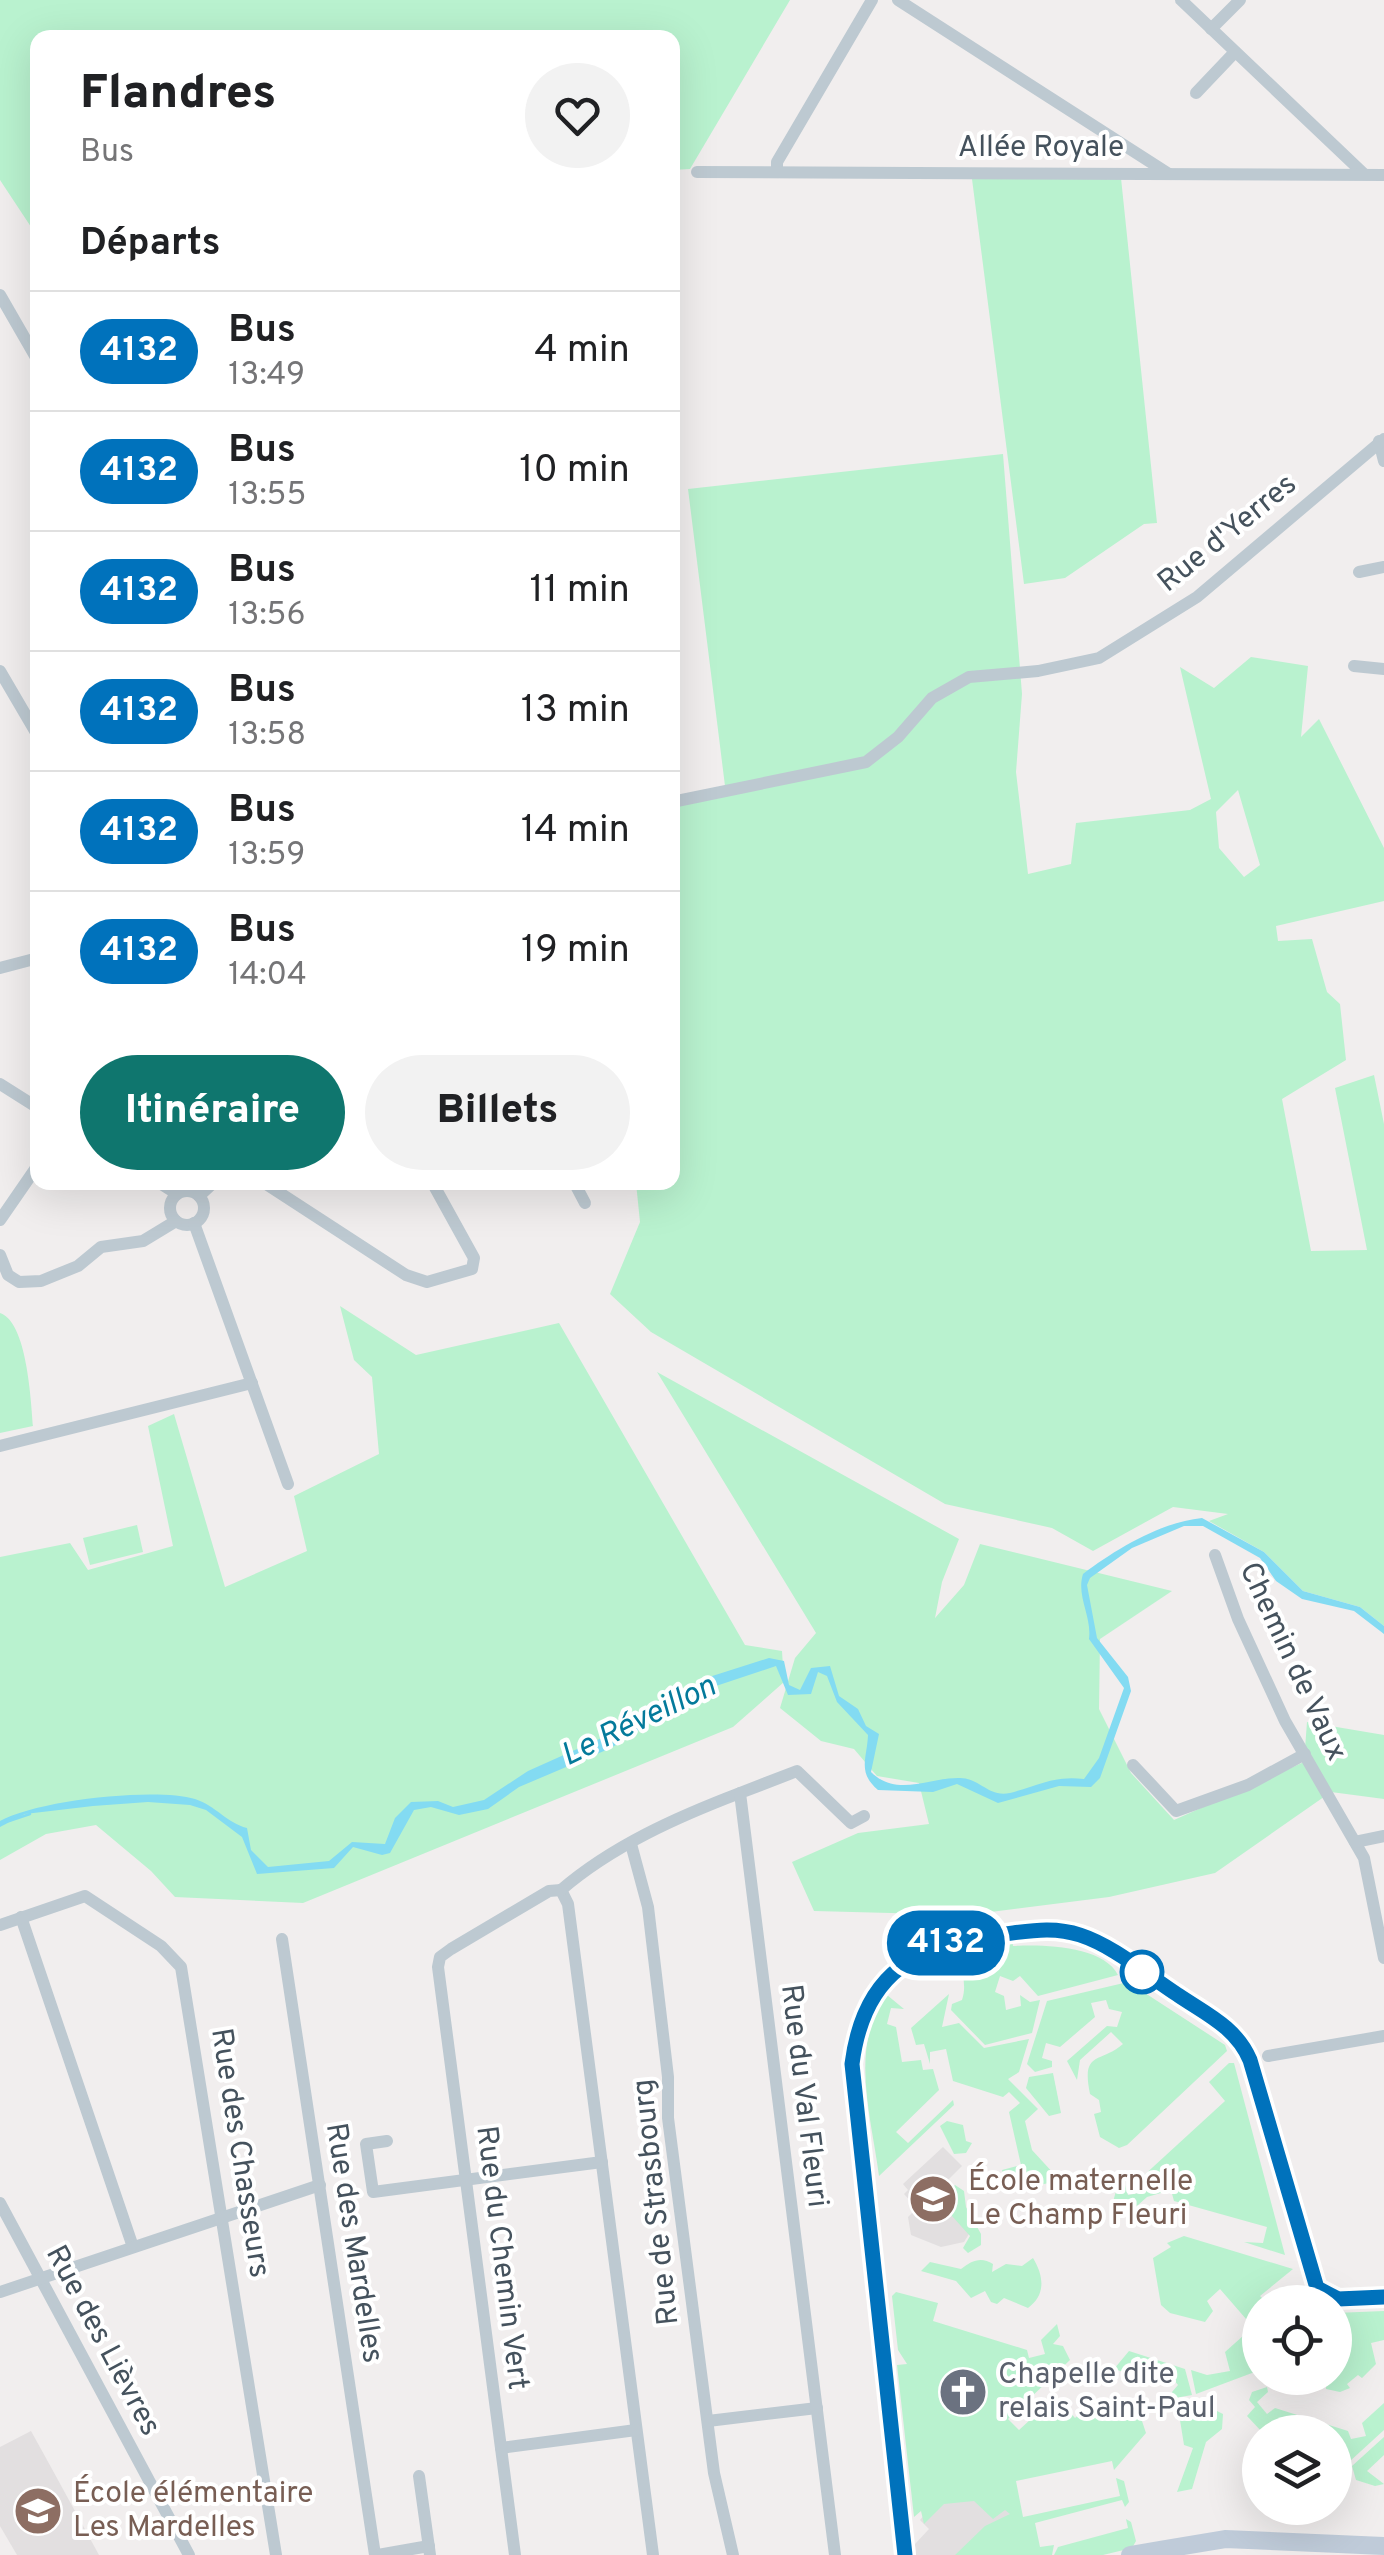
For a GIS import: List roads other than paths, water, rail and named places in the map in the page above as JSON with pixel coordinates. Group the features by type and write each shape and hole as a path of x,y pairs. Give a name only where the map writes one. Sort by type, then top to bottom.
{"street":[{"path":"777,171 777,162 872,0"},
{"path":"898,0 1168,174"},
{"path":"1181,0 1364,174"},
{"path":"1211,29 1240,0"},
{"path":"1196,93 1236,52"},
{"name":"Allée Royale","path":"697,172 1384,175"},
{"path":"0,295 30,347"},
{"path":"1382,440 1384,461"},
{"name":"Rue d'Yerres","path":"680,800 866,762 898,737 932,698 969,677 1038,671 1099,658 1197,598 1382,440"},
{"path":"1359,572 1384,567"},
{"path":"1354,666 1384,669"},
{"path":"0,671 30,722"},
{"path":"0,968 30,960"},
{"path":"0,1084 30,1103"},
{"path":"0,1220 30,1177"},
{"path":"176,1220 170,1205 178,1190"},
{"path":"182,1190 199,1196"},
{"path":"199,1196 205,1190"},
{"path":"275,1190 406,1276 426,1282 472,1269 474,1258 436,1190"},
{"path":"578,1190 585,1203"},
{"path":"194,1223 203,1213 199,1196"},
{"path":"0,1255 8,1275 19,1282 41,1281 78,1266 101,1247 143,1241 176,1220 194,1223"},
{"path":"194,1223 288,1484"},
{"path":"0,1446 252,1384"},
{"name":"Chemin de Vaux","path":"1215,1555 1238,1619 1304,1754 1364,1858 1384,1958"},
{"path":"1133,1765 1176,1811 1248,1784 1304,1754"},
{"path":"653,2555 568,1904 562,1890 589,1866 693,1811 797,1771 851,1823 864,1816"},
{"name":"Rue du Val Fleuri","path":"740,1793 835,2555"},
{"path":"1356,1842 1384,1836"},
{"name":"Rue de Strasbourg","path":"631,1844 648,1906 668,2076 668,2118 708,2421 733,2555"},
{"name":"Rue du Chemin Vert","path":"515,2555 438,1967 440,1957 451,1948 550,1892 562,1890"},
{"name":"Rue des Chasseurs","path":"0,1925 86,1896 161,1946 181,1967 276,2555"},
{"path":"20,1917 133,2247"},
{"path":"905,2555 852,2064 868,2006 884,1982 920,1952 964,1938 1047,1928 1079,1934 1234,2033 1250,2060 1317,2288 1338,2299 1384,2297"},
{"name":"Rue des Mardelles","path":"282,1939 377,2555"},
{"path":"1268,2056 1384,2036"},
{"path":"386,2141 366,2144 373,2192 602,2162"},
{"path":"0,2292 320,2185"},
{"name":"Rue des Lièvres","path":"0,2204 189,2555"},
{"path":"708,2421 817,2408"},
{"path":"501,2448 636,2430"},
{"path":"377,2555 430,2550 419,2476"},
{"path":"1130,2555 1200,2542 1384,2546"},
{"path":"1164,2555 1239,2542"}],"water":[{"path":"1202,1518 1264,1552 1303,1591 1360,1607 1384,1626 1384,1634 1354,1611 1302,1599 1276,1581 1260,1558 1203,1526 1184,1526 1132,1548 1090,1578 1087,1585 1097,1638 1128,1677 1131,1691 1100,1778 1091,1787 1059,1786 998,1803 957,1784 933,1792 878,1790 865,1771 868,1735 837,1702 827,1676 818,1672 811,1694 788,1695 776,1666 698,1692 611,1748 519,1787 488,1809 459,1815 431,1807 414,1810 390,1853 382,1855 353,1847 334,1868 257,1874 242,1837 206,1810 190,1805 148,1802 93,1806 25,1814 0,1827 0,1821 17,1814 68,1802 126,1795 177,1796 202,1802 247,1828 251,1850 268,1867 329,1861 352,1842 385,1844 395,1818 411,1802 438,1801 453,1807 484,1800 528,1771 604,1737 626,1719 668,1703 706,1678 769,1658 784,1661 789,1685 800,1690 811,1668 830,1666 839,1696 858,1709 866,1726 879,1734 871,1772 881,1780 903,1785 960,1778 1003,1794 1055,1780 1084,1779 1099,1758 1124,1688 1089,1639 1081,1590 1083,1574 1140,1538"}],"waterway":[{"name":"Le Réveillon","path":"9,1821 30,1814"}],"place":[{"name":"École maternelle Le Champ Fleuri","path":"933,2199"},
{"name":"Chapelle dite relais Saint-Paul","path":"963,2392"},
{"name":"École élémentaire Les Mardelles","path":"38,2511"}]}
